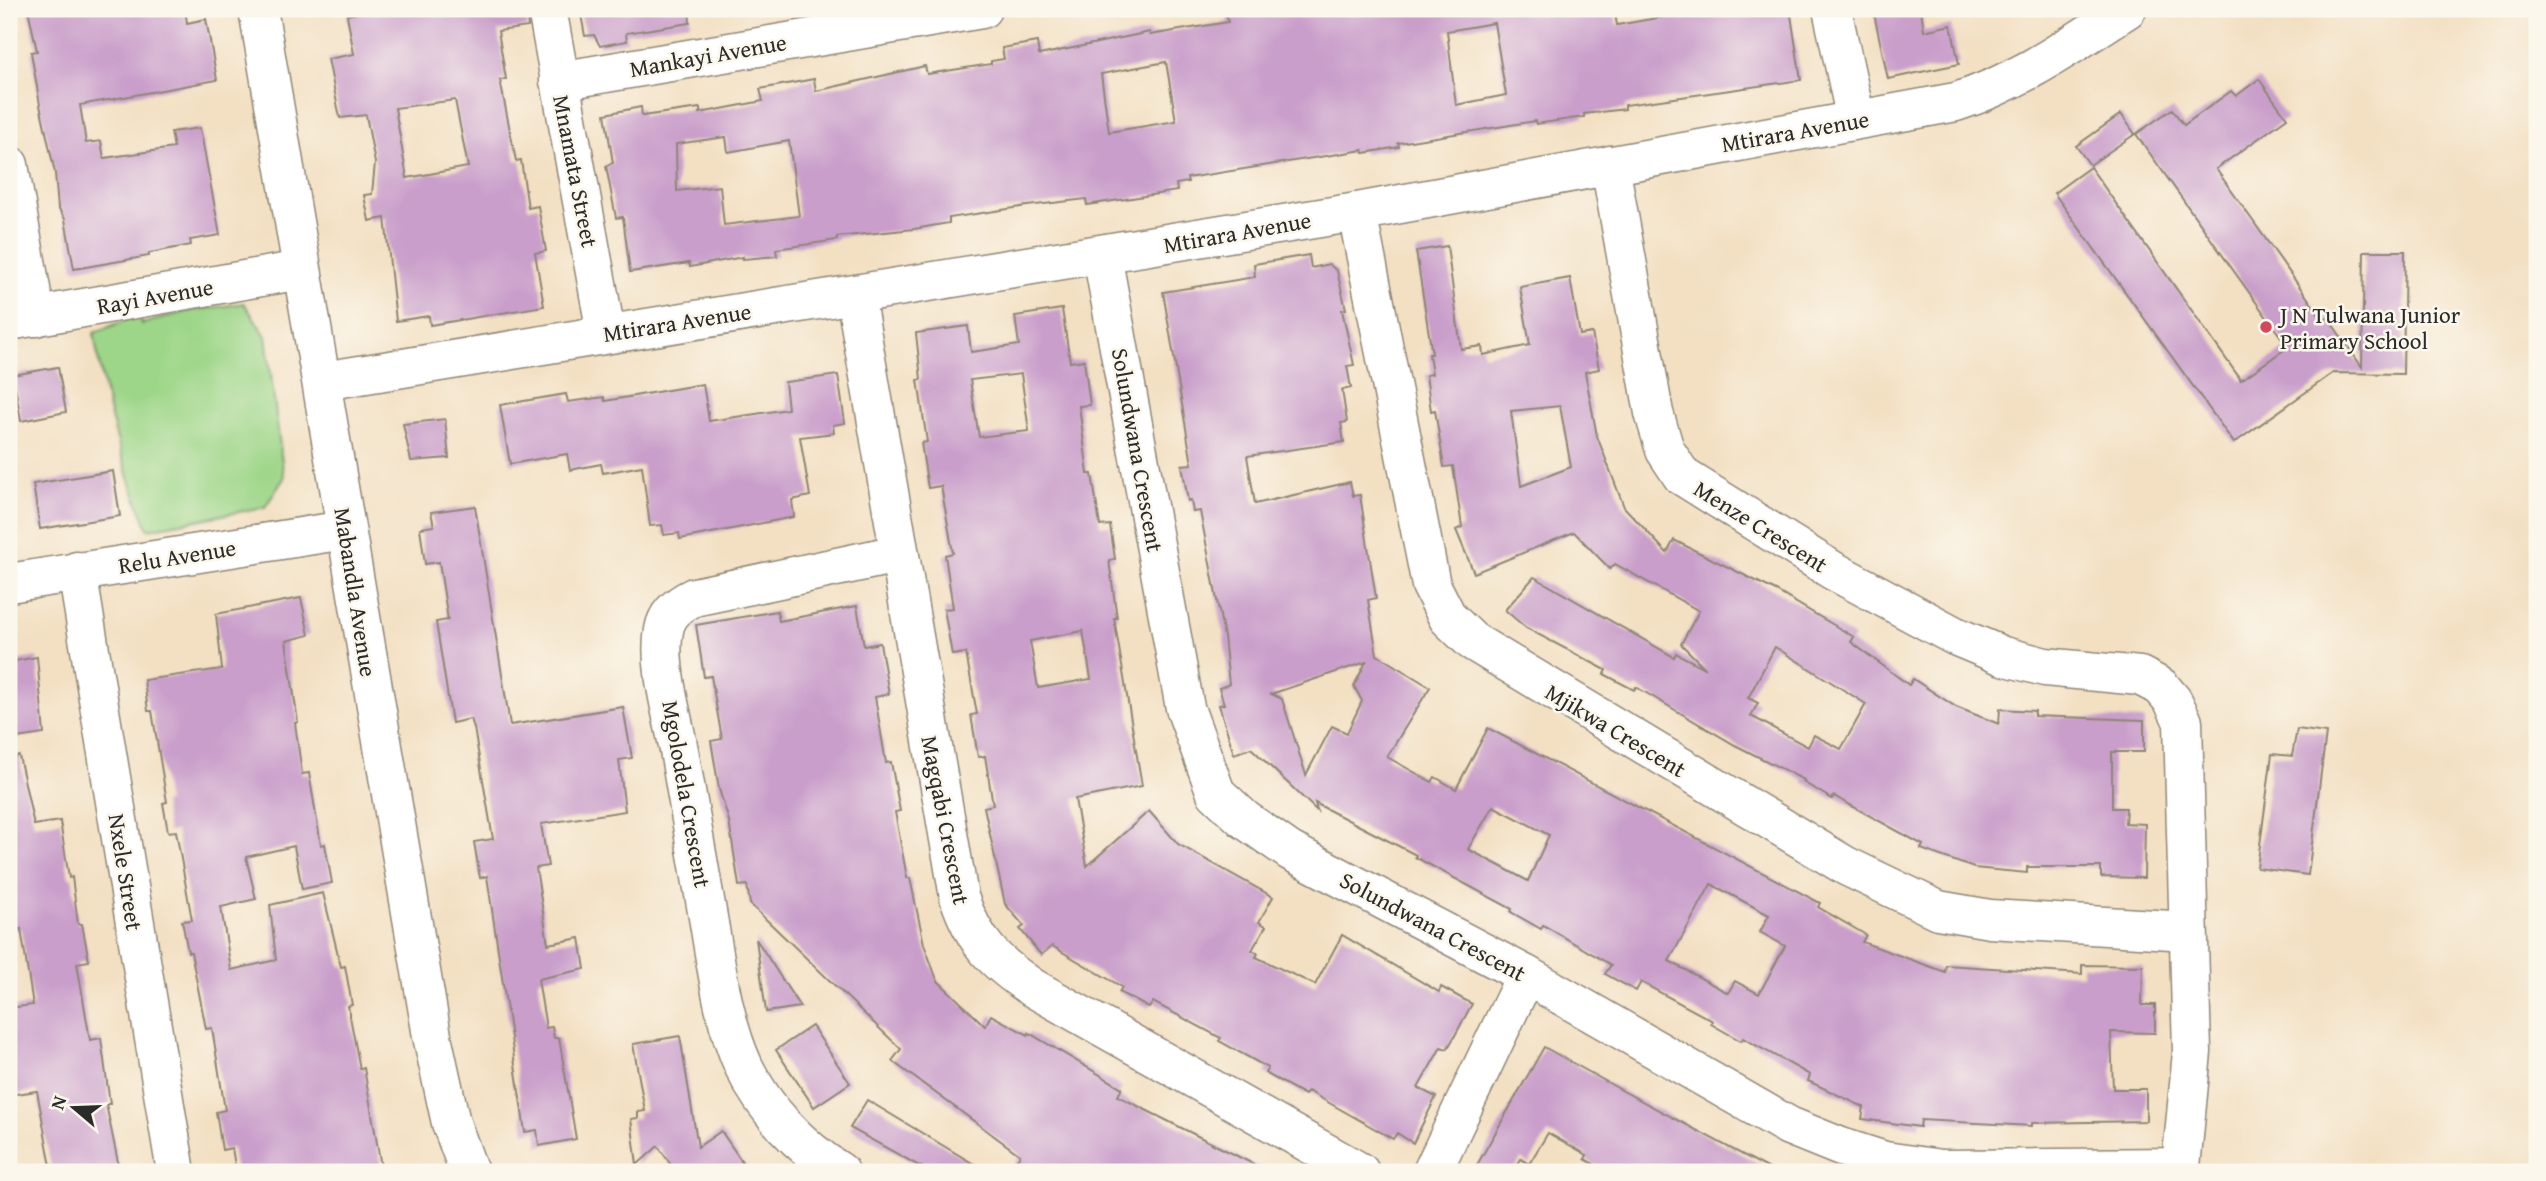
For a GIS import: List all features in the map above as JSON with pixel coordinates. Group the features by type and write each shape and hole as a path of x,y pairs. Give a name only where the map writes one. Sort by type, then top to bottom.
{"street":[{"name":"Mabandla Avenue","path":"258,9 432,1036 451,1123 470,1172"},
{"name":"Mnamata Street","path":"547,9 606,333"},
{"name":"Mankayi Avenue","path":"559,81 806,23 982,9"},
{"path":"1832,9 1856,120"},
{"name":"Mtirara Avenue","path":"323,381 1357,212 1956,102 1992,90 2029,72 2127,9"},
{"path":"9,164 22,319"},
{"name":"Menze Crescent","path":"1609,165 1654,413 1665,450 1682,476 1832,570 1955,636 2003,656 2045,667 2140,676 2161,687 2173,701 2183,722 2188,931"},
{"name":"Mjikwa Crescent","path":"1357,212 1431,584 1448,618 1472,641 1846,866 1938,910 1990,919 2188,931"},
{"name":"Solundwana Crescent","path":"1102,255 1185,708 1216,793 1244,819 1290,851 1526,975 1789,1126 1885,1161 1941,1169 2181,1167 2192,1052 2188,931"},
{"name":"Rayi Avenue","path":"22,319 301,270"},
{"name":"Magqabi Crescent","path":"855,295 958,897 968,925 987,952 1006,970 1033,988 1360,1172"},
{"name":"Relu Avenue","path":"9,583 345,530"},
{"name":"Mgolodela Crescent","path":"840,1172 792,1133 765,1103 744,1067 730,1024 715,957 662,648 663,631 673,610 694,597 898,554"},
{"name":"Nxele Street","path":"77,571 176,1172"},
{"path":"1432,1172 1526,975"}],"green space":[{"path":"244,303 266,336 284,478 265,507 148,529 115,432 94,333 139,315 142,324 185,312"}],"building":[{"path":"28,9 185,9 187,23 206,19 217,80 80,105 86,143 101,141 104,158 174,148 171,132 200,128 220,235 190,240 191,245 149,253 149,256 74,269 65,219 58,208 55,173 31,52 37,51"},
{"path":"378,9 526,9 528,27 498,31 506,79 500,80 516,161 521,160 528,208 538,206 546,251 535,253 544,306 430,325 429,316 396,321 385,218 369,221 364,195 372,194 375,163 366,115 340,118 328,59 354,54 347,15","holes":["455,100 468,167 407,178 395,108"]},
{"path":"580,9 689,9 690,23 626,33 627,41 600,46 594,35 585,36"},
{"path":"1251,9 1614,9 1617,25 1663,17 1662,9 1790,9 1801,80 1625,105 1625,109 1584,114 1584,117 1536,124 1535,121 1398,143 1399,147 1364,153 1363,150 1187,178 1188,182 1176,184 1177,191 1087,205 1086,199 1027,206 949,218 949,223 914,229 837,237 837,240 776,249 777,256 743,257 690,267 689,263 630,272 623,217 616,218 606,166 613,163 605,114 641,107 642,116 700,108 700,113 763,101 760,89 814,79 816,91 925,66 927,74 991,64 991,61 1004,59 1002,48 1037,42 1039,55 1150,32 1150,35 1228,22 1226,13","holes":["1494,23 1506,95 1456,105 1447,31","1166,62 1176,121 1109,132 1101,74","726,137 728,152 789,141 799,216 724,225 720,186 677,191 676,144"]},
{"path":"1873,9 1921,9 1924,31 1951,25 1959,64 1888,79"},
{"path":"2259,79 2287,118 2216,169 2324,321 2328,318 2362,367 2364,251 2405,251 2403,374 2333,373 2234,443 2054,193 2090,167 2241,380 2288,347 2136,134 2172,109 2184,125 2231,91 2236,96"},
{"path":"2121,114 2135,134 2090,165 2076,146"},
{"path":"1447,246 1461,349 1482,346 1483,355 1530,345 1520,287 1570,278 1580,335 1592,333 1599,369 1585,372 1597,436 1624,507 1667,553 1674,540 1776,591 1854,637 1851,642 1909,685 1913,679 1956,707 1999,724 2000,709 2035,711 2034,716 2144,720 2144,752 2112,752 2112,808 2126,808 2125,823 2145,824 2144,878 2101,877 2101,867 2027,867 2027,873 1974,868 1921,849 1923,845 1834,796 1832,799 1803,782 1804,780 1735,745 1636,687 1634,690 1604,674 1606,670 1526,628 1505,610 1534,577 1674,657 1676,653 1706,669 1681,644 1699,611 1615,564 1610,569 1574,532 1474,573 1456,530 1462,527 1453,466 1444,467 1435,410 1431,411 1426,375 1432,374 1429,354 1432,354 1416,251","holes":["1560,406 1571,467 1521,486 1511,411","1775,647 1866,704 1841,749 1814,735 1808,747 1751,716 1758,703 1748,698"]},
{"path":"1309,255 1311,268 1329,264 1337,271 1354,365 1347,366 1351,388 1342,390 1347,422 1341,423 1344,442 1247,456 1255,504 1350,482 1353,496 1360,495 1376,598 1368,600 1377,655 1430,687 1387,757 1432,782 1435,777 1456,789 1488,728 1820,903 1818,907 1866,935 1862,942 1945,972 1946,965 2082,974 2082,965 2143,966 2142,1005 2155,1005 2155,1033 2111,1032 2113,1089 2146,1089 2146,1121 2032,1123 2032,1126 1921,1120 1920,1127 1862,1119 1864,1107 1808,1081 1810,1075 1743,1038 1741,1041 1711,1024 1713,1021 1641,982 1636,991 1605,974 1611,965 1543,925 1541,929 1511,912 1512,909 1415,857 1416,855 1315,803 1317,811 1251,748 1234,754 1219,705 1224,704 1219,688 1229,684 1224,637 1200,511 1193,512 1191,500 1188,501 1182,465 1192,464 1163,292 1255,277 1254,264","holes":["1366,662 1354,686 1362,701 1347,733 1332,726 1306,775 1282,699 1271,694","1493,806 1549,835 1528,881 1468,849","1711,884 1769,915 1760,932 1785,946 1759,994 1735,981 1728,993 1669,961"]},
{"path":"1062,309 1070,362 1084,360 1090,405 1079,406 1088,474 1092,474 1100,526 1110,525 1115,559 1109,560 1117,618 1114,618 1142,786 1075,799 1087,866 1149,811 1178,844 1273,897 1259,922 1266,926 1252,950 1258,953 1256,957 1315,985 1342,935 1439,992 1441,987 1472,1004 1447,1049 1441,1047 1418,1088 1436,1097 1413,1143 1397,1133 1393,1139 1308,1091 1305,1095 1265,1073 1268,1068 1219,1041 1221,1038 1153,1002 1149,1008 1119,992 1122,987 1052,946 1041,955 1020,929 1024,926 1005,904 984,807 993,805 985,756 978,757 971,715 977,714 966,653 952,655 944,609 953,608 945,555 953,553 941,486 928,488 921,443 927,442 918,380 921,379 916,333 968,326 971,352 1019,345 1015,316","holes":["1021,374 1029,431 979,437 970,380","1083,631 1091,679 1038,688 1030,641"]},
{"path":"58,367 66,412 21,421 13,375"},
{"path":"838,375 845,423 833,425 834,433 800,437 810,496 792,500 794,517 680,539 679,533 664,535 662,525 650,526 642,466 603,473 601,464 570,470 567,454 510,464 500,405 566,394 568,402 604,397 605,401 703,384 709,421 788,409 785,382"},
{"path":"445,419 449,458 411,461 403,424"},
{"path":"113,471 120,516 40,529 33,484"},
{"path":"475,506 510,725 623,707 632,758 619,760 625,811 541,824 548,866 536,868 548,944 580,938 585,969 538,979 546,1028 552,1027 554,1038 559,1038 576,1139 539,1146 537,1130 525,1132 487,876 480,878 474,842 493,839 474,728 471,719 452,723 436,622 448,620 439,562 425,564 420,528 434,526 431,512"},
{"path":"301,598 309,635 286,641 298,722 295,723 302,774 309,773 321,845 325,844 332,883 302,889 294,846 246,857 256,899 221,907 231,970 276,960 270,905 323,893 341,967 345,966 352,1005 348,1006 360,1069 364,1068 382,1172 236,1172 232,1148 222,1150 216,1112 225,1110 212,1028 206,1029 191,952 188,952 182,921 192,920 176,831 168,832 163,803 167,802 152,711 148,711 144,680 222,669 216,614"},
{"path":"857,606 864,646 880,643 889,694 875,697 886,763 891,762 900,811 895,812 907,878 910,878 924,944 937,980 985,1026 991,1015 1028,1035 1029,1033 1122,1088 1118,1096 1269,1172 1008,1172 1020,1155 892,1061 901,1049 750,904 747,885 739,886 729,821 719,789 711,741 722,739 711,676 704,677 696,625 777,611 779,621"},
{"path":"37,657 44,734 9,739 9,662"},
{"path":"2297,729 2326,733 2308,875 2257,868 2272,754 2292,756"},
{"path":"19,756 34,825 60,821 69,878 72,877 78,924 82,924 89,961 77,963 90,1040 101,1038 110,1104 106,1104 120,1172 52,1172 37,1091 9,1095 9,1008 33,1005 21,929 9,931 9,757"},
{"path":"756,939 800,1007 766,1012"},
{"path":"812,1026 850,1083 814,1107 776,1050"},
{"path":"680,1036 698,1147 721,1131 749,1172 661,1172 671,1165 658,1146 637,1165 631,1119 638,1118 638,1112 645,1111 633,1044"},
{"path":"1544,1047 1775,1172 1608,1172 1585,1159 1587,1155 1548,1133 1529,1164 1521,1159 1513,1172 1473,1172"},
{"path":"867,1100 987,1172 930,1172 850,1128"}],"place":[{"name":"J N Tulwana Junior Primary School","path":"2266,327"}]}
